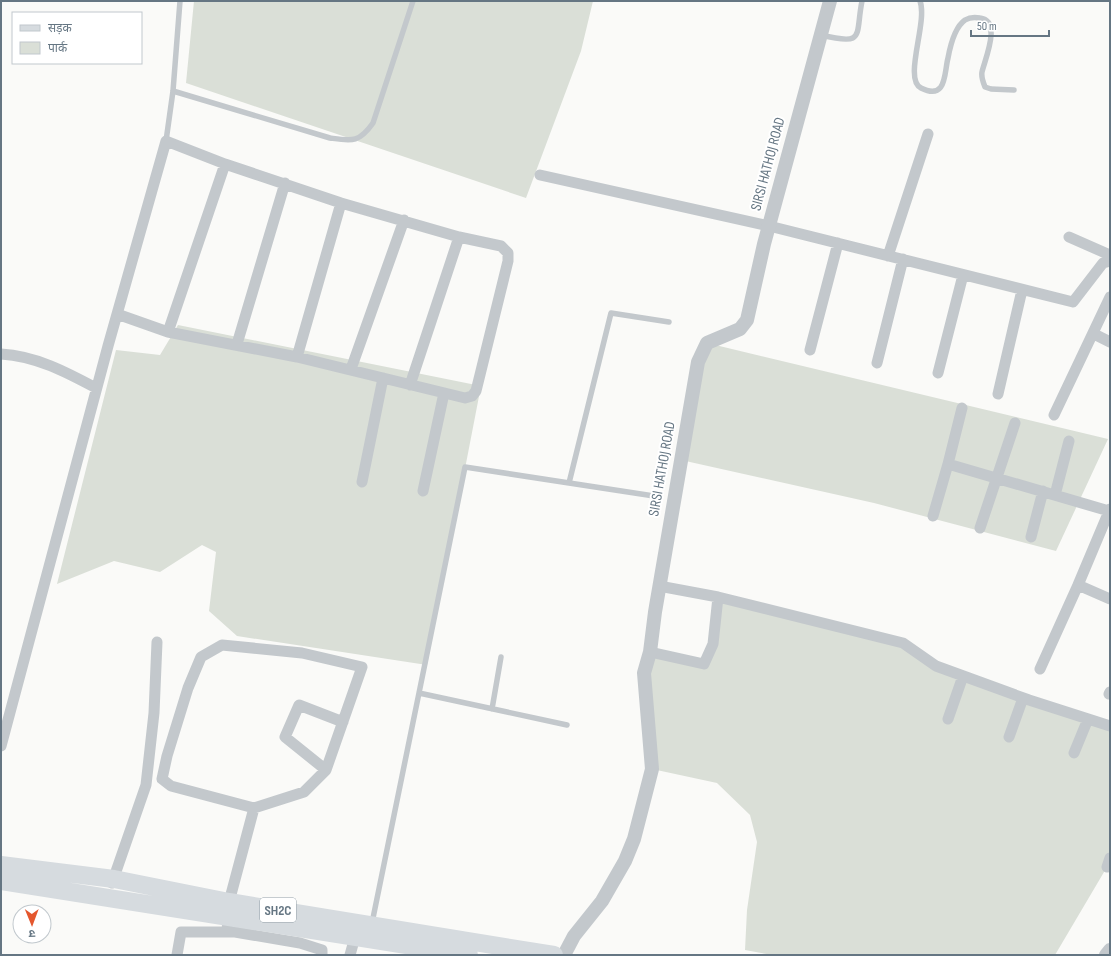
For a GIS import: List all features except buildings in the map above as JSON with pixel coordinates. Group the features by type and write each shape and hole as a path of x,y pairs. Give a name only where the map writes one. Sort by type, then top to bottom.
{"main road":[{"name":"SH2C","path":"1,865 114,879 228,917"},
{"name":"SH2C","path":"1,880 228,917 554,955"},
{"name":"SH2C","path":"366,933 469,955"}],"street":[{"name":"SIRSI HATHOJ ROAD","path":"564,955 574,936 602,901 625,861 634,839 652,769 644,673 650,652 659,586 698,362 707,343 740,329 747,320 769,226 830,1"},
{"path":"888,256 928,134"},
{"path":"1,746 96,388 166,140 225,164 341,203 459,237 501,246 508,253 508,261 476,391 472,396 465,398 297,357 237,344 168,332 117,314"},
{"path":"168,332 225,164"},
{"path":"540,175 769,226 1074,302 1103,264 1110,261"},
{"path":"237,344 285,183"},
{"path":"297,357 341,203"},
{"path":"351,370 404,220"},
{"path":"410,385 459,237"},
{"path":"1069,237 1110,255"},
{"path":"810,350 838,243"},
{"path":"877,363 903,259"},
{"path":"938,373 963,275"},
{"path":"998,394 1022,290"},
{"path":"1054,415 1094,334 1110,297"},
{"path":"1094,334 1110,342"},
{"path":"1,354 51,365 96,388"},
{"path":"362,482 383,378"},
{"path":"423,491 444,393"},
{"path":"933,516 962,408"},
{"path":"980,528 1015,423"},
{"path":"1055,495 1069,442"},
{"path":"948,464 1110,510 1040,669"},
{"path":"1030,537 1043,491"},
{"path":"1078,585 1110,599"},
{"path":"659,586 718,597 903,643 936,666 1023,698 1110,726"},
{"path":"650,652 704,664 713,644 718,597"},
{"path":"108,897 146,785 154,713 157,642"},
{"path":"222,645 302,653 362,666 326,770 304,792 254,808 171,786 162,779 167,756 188,688 201,656 222,645"},
{"path":"948,719 963,676"},
{"path":"1010,737 1023,698"},
{"path":"326,770 285,737 299,705 343,722"},
{"path":"1074,753 1088,719"},
{"path":"228,917 254,808"},
{"path":"177,955 181,932 228,917 322,950 322,955"},
{"path":"350,955 366,933"},
{"path":"1106,955 1110,950"}],"lane":[{"path":"166,140 173,91 180,1"},
{"path":"173,91 330,138 350,141 364,136 372,123 413,1"},
{"path":"820,35 839,40 847,40 854,37 858,32 862,1"},
{"path":"920,1 923,20 913,69 914,79 919,88 930,91 939,90 943,84 947,60 956,32 964,21 972,17 982,18 988,23 992,30 982,73 985,87 991,89 1014,90"},
{"path":"569,483 611,313 669,322"},
{"path":"366,933 419,693 465,467 654,496"},
{"path":"492,709 501,657"},
{"path":"419,693 567,725"}],"green space":[{"path":"194,1 593,1 581,51 526,198 186,83"},
{"path":"178,325 481,386 427,665 237,636 209,611 216,552 202,545 160,572 114,561 57,584 116,350 160,355"},
{"path":"707,343 1108,439 1056,551 874,503 681,460"},
{"path":"718,597 903,643 936,666 1110,731 1110,858 1107,867 1055,955 772,955 745,950 747,910 757,842 750,815 717,783 652,769 650,652 704,663"}]}
